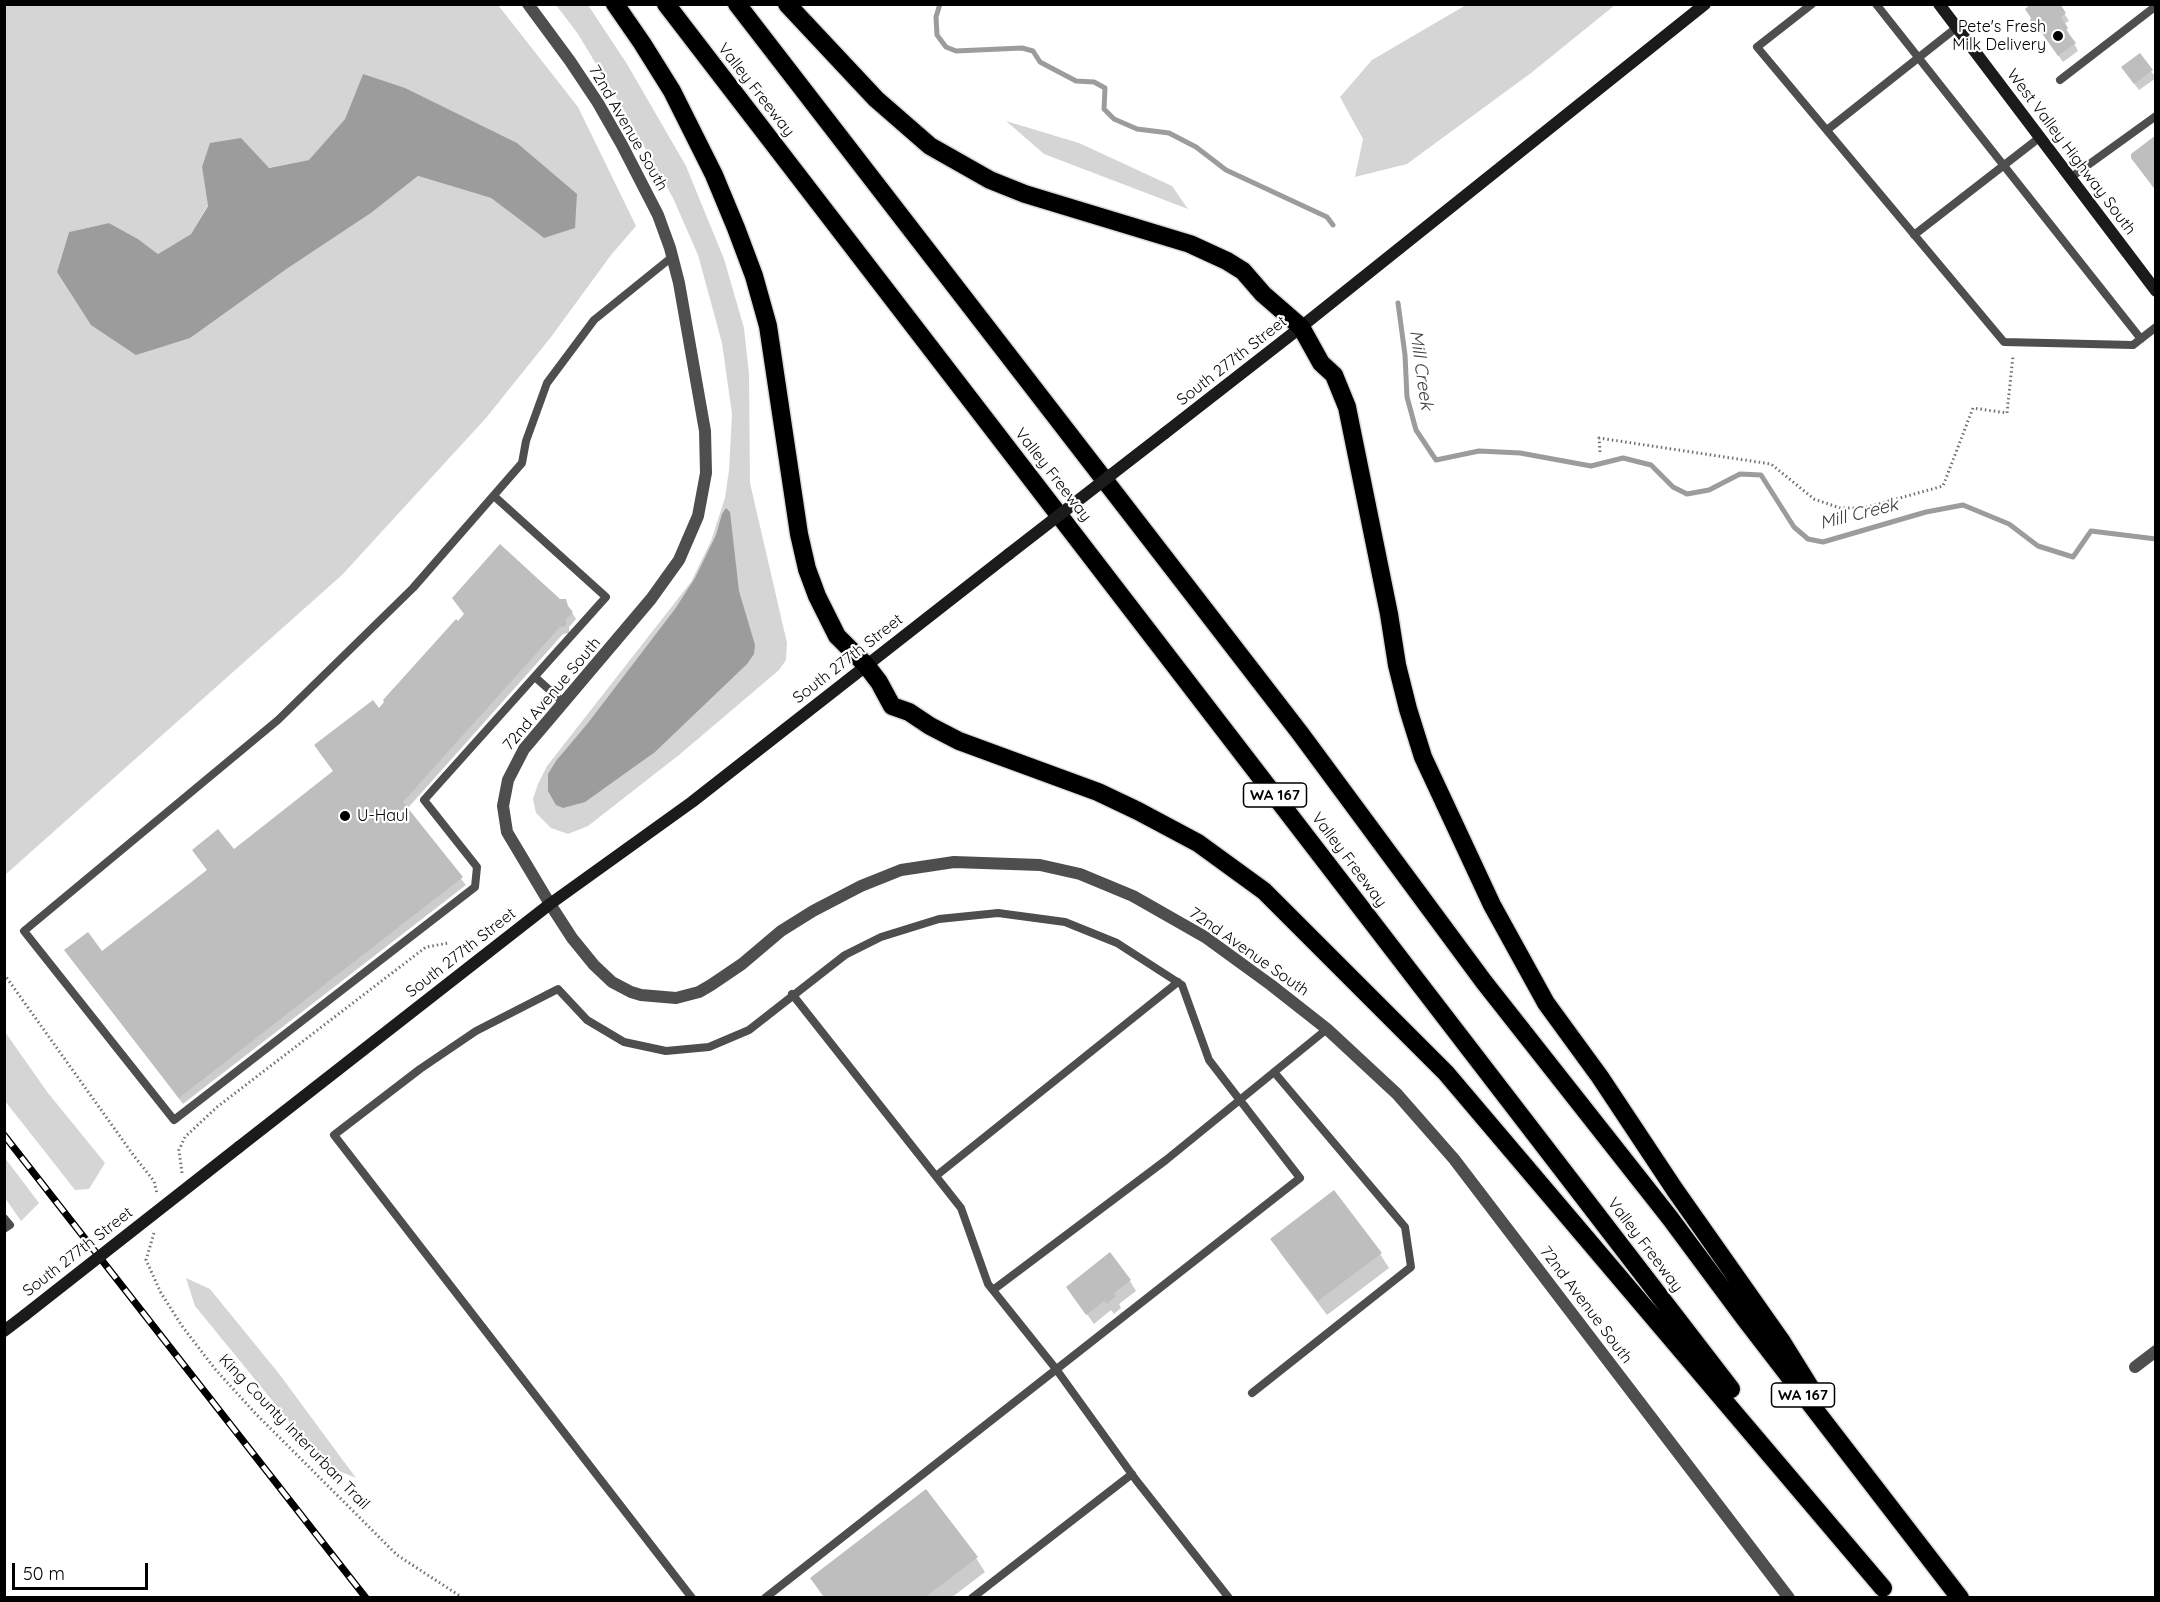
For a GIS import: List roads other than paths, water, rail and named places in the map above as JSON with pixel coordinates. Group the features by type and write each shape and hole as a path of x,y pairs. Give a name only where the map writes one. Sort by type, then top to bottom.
{"highway":[{"path":"615,4 648,52 693,132 718,186 754,276 768,326 799,534 807,569 817,596 837,636 866,664 892,706 909,712 959,741 1098,792 1138,811 1198,843 1264,891 1446,1073 1887,1593"},
{"name":"Valley Freeway","path":"666,4 1887,1593"},
{"name":"WA 167","path":"737,4 1300,733 1485,982 1670,1218 1960,1598"},
{"path":"788,4 876,99 930,146 990,180 1025,194 1190,244 1227,261 1243,271 1263,294 1301,327 1321,363 1334,375 1347,406 1387,602 1397,665 1423,757 1492,905 1546,1003 1600,1077 1675,1190 1782,1342 1862,1470"}],"main road":[{"name":"South 277th Street","path":"4,1331 550,904 692,802 866,664 1301,327 1705,4"},
{"name":"West Valley Highway South","path":"1939,4 2156,291"}],"street":[{"name":"72nd Avenue South","path":"528,4 570,61 622,145 658,215 680,283 705,431 706,474 698,516 679,560 637,618 524,749 508,780 503,806 504,825 510,840 572,938 594,965 612,982 641,995 676,998 699,992 711,985 742,964 781,931 813,911 861,886 901,870 954,862 1040,865 1080,874 1133,896 1205,937 1327,1029 1397,1094 1454,1159 1789,1598"},
{"path":"2135,1367 2156,1351"}],"lane":[{"path":"1812,4 1758,47 2004,342 2133,345 2156,327"},
{"path":"1876,4 2141,339"},
{"path":"2060,80 2156,6"},
{"path":"1827,130 1956,28"},
{"path":"2070,178 2156,116"},
{"path":"1914,235 2039,138"},
{"path":"494,496 606,597 424,800 477,867 475,887 174,1120 24,931 278,720 413,588 522,464 526,441 547,383 594,320 672,257"},
{"path":"535,677 564,703"},
{"path":"692,1598 334,1135 420,1069 476,1031 558,989 587,1020 624,1042 666,1051 709,1047 748,1030 844,954 881,937 939,919 998,914 1065,922 1117,943 1182,985 1209,1060 1300,1178 765,1598"},
{"path":"936,1176 1178,982"},
{"path":"792,994 961,1208 988,1284 1056,1369 1131,1474 1229,1598"},
{"path":"993,1290 1166,1160 1327,1029"},
{"path":"1252,1393 1412,1267 1405,1227 1274,1072"},
{"path":"4,1218 10,1225 4,1229"},
{"path":"972,1598 1131,1474"}],"waterway":[{"name":"Mill Creek","path":"940,4 936,17 937,35 946,47 956,51 1022,48 1033,51 1040,62 1076,81 1094,82 1105,88 1104,109 1114,119 1137,129 1169,133 1196,147 1226,170 1327,217 1333,225"},
{"name":"Mill Creek","path":"1398,303 1405,355 1407,397 1416,430 1436,460 1479,451 1520,453 1591,466 1623,458 1651,465 1673,487 1687,494 1709,490 1740,474 1761,475 1794,527 1808,539 1823,542 1926,512 1963,505 2009,524 2038,546 2073,557 2091,531 2156,539"}],"railway":[{"path":"4,1135 366,1598"}],"place":[{"name":"Pete's Fresh Milk Delivery","path":"2058,36"},
{"name":"U-Haul","path":"345,816"}]}
